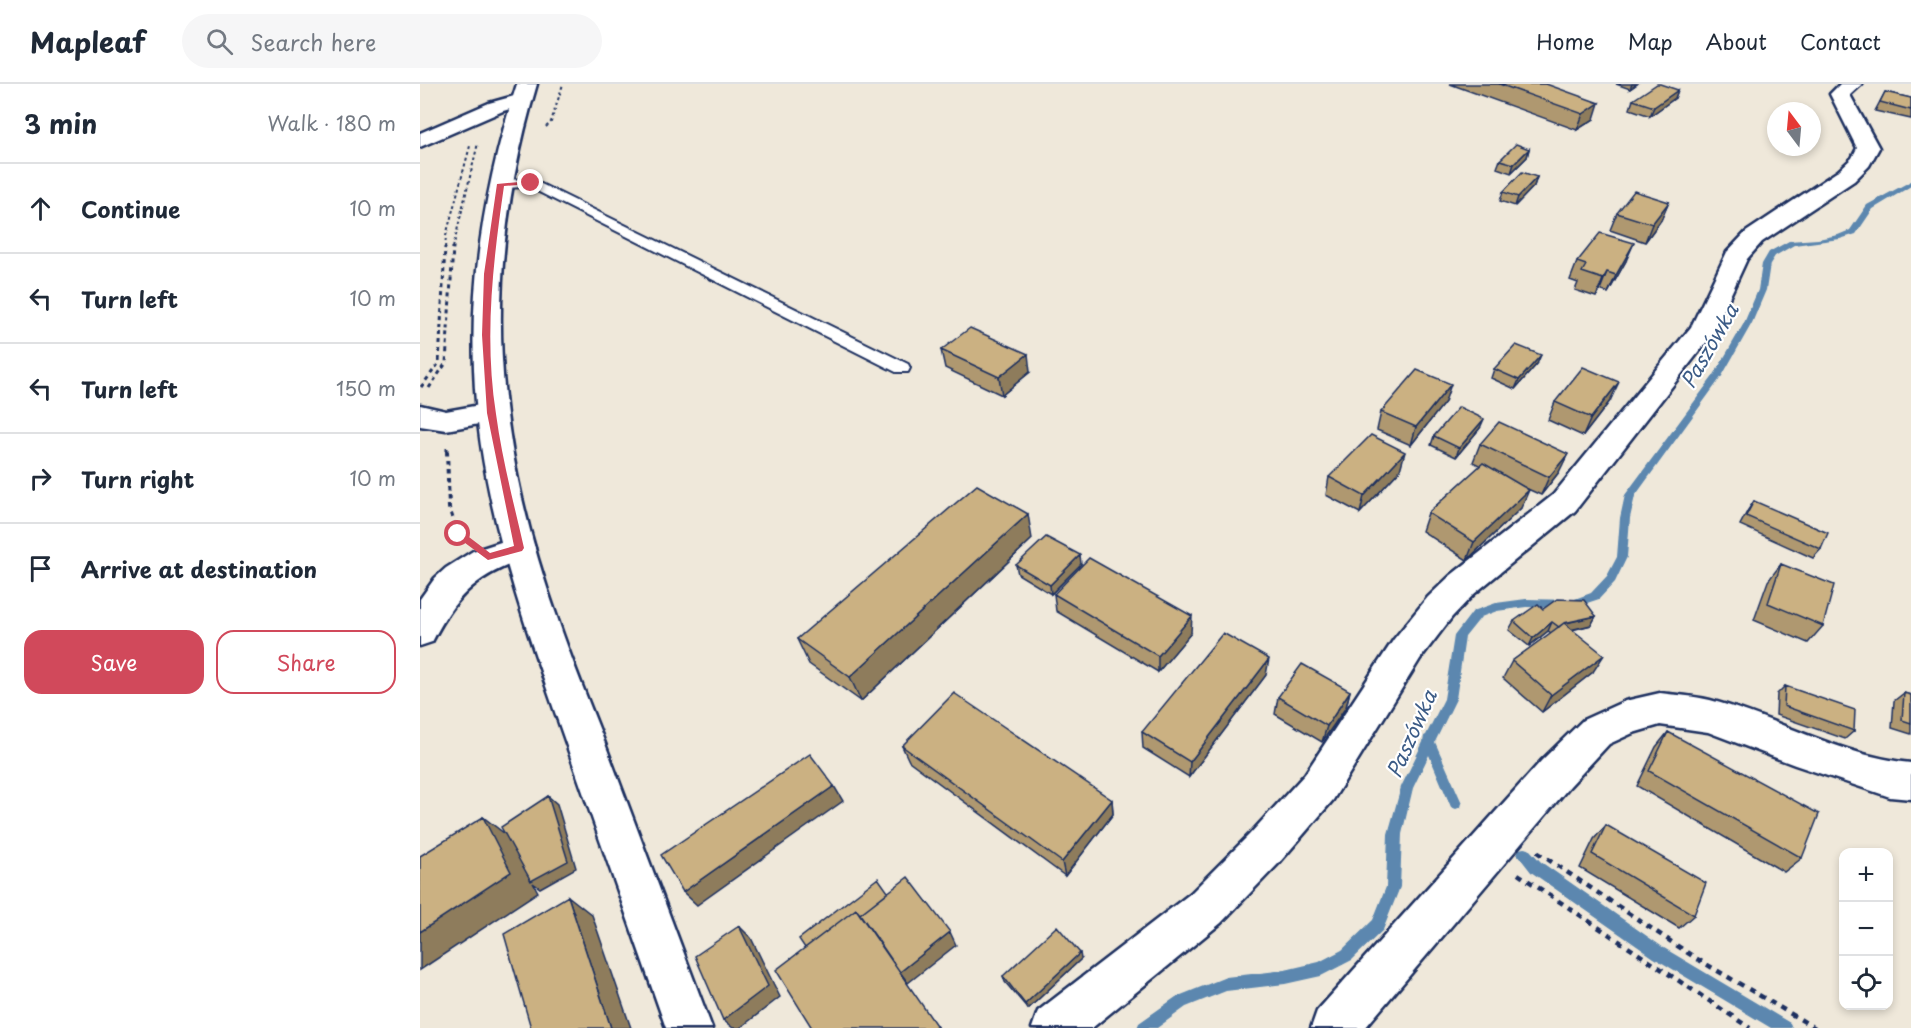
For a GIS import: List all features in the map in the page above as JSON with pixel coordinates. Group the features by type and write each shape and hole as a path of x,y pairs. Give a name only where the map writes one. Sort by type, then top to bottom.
{"street":[{"path":"1055,1028 1206,908 1264,849 1319,787 1407,649 1440,608 1462,585 1564,503 1703,329 1736,257 1754,237 1846,176 1861,160 1868,148 1864,137 1843,105 1840,94 1851,84"},
{"path":"420,141 524,92"},
{"path":"524,92 501,184 488,274 486,335 503,552 539,616 689,1028"},
{"path":"441,419 491,413"},
{"path":"420,632 431,609 455,579 503,552"},
{"path":"1334,1028 1596,732 1625,718 1660,709 1709,716 1890,779 1911,781"}],"lane":[{"path":"501,184 531,183 902,368"}],"path":[{"path":"482,141 477,144 453,241 446,363 428,391 432,399 448,406 441,419 449,507 458,534 503,552"},
{"path":"420,389 439,363 446,236 470,145"},
{"path":"1497,842 1750,1028"},
{"path":"1497,842 1815,1028"}],"building":[{"path":"1499,84 1546,84 1599,103 1583,114"},
{"path":"1657,84 1678,90 1654,107 1633,100"},
{"path":"1885,92 1911,98 1911,110 1880,102"},
{"path":"1516,144 1529,149 1514,164 1500,160"},
{"path":"1522,172 1537,177 1518,197 1503,192"},
{"path":"1634,191 1669,202 1652,224 1617,213"},
{"path":"1600,233 1634,243 1616,275 1607,272 1603,279 1582,272 1586,265 1577,262"},
{"path":"970,328 1028,354 999,377 941,350"},
{"path":"1516,345 1541,355 1519,380 1494,369"},
{"path":"1583,367 1619,382 1591,418 1555,402"},
{"path":"1417,370 1451,384 1416,427 1381,412"},
{"path":"1459,407 1484,419 1459,448 1434,436"},
{"path":"1499,422 1568,454 1549,477 1480,444"},
{"path":"1371,435 1405,452 1364,496 1329,477"},
{"path":"1483,463 1529,490 1474,542 1428,513"},
{"path":"977,485 1028,514 850,677 797,639"},
{"path":"1754,501 1828,533 1821,549 1746,516"},
{"path":"1046,537 1080,555 1050,585 1016,565"},
{"path":"1089,558 1192,616 1158,656 1054,594"},
{"path":"1781,564 1834,585 1823,626 1768,603"},
{"path":"1557,599 1584,600 1596,616 1564,623 1559,627 1552,622 1533,638 1514,621 1538,604 1543,609"},
{"path":"1564,623 1604,655 1551,695 1512,661"},
{"path":"1223,633 1269,659 1190,762 1142,732"},
{"path":"1302,664 1350,691 1327,726 1278,697"},
{"path":"1785,686 1855,710 1854,731 1784,706"},
{"path":"954,693 1112,800 1062,862 902,746"},
{"path":"1904,693 1911,695 1911,723 1902,720"},
{"path":"1668,732 1819,814 1802,858 1649,771"},
{"path":"810,754 834,786 683,892 661,855"},
{"path":"548,796 568,861 531,881 501,827"},
{"path":"483,817 511,872 420,932 420,856"},
{"path":"1606,825 1706,883 1694,915 1592,854"},
{"path":"908,877 950,932 900,972 860,914"},
{"path":"878,878 888,892 860,914 856,909 805,948 799,939"},
{"path":"568,896 611,1028 531,1028 504,934"},
{"path":"856,909 938,1028 812,1028 776,970"},
{"path":"739,926 768,986 723,1020 695,956"},
{"path":"1057,926 1080,953 1025,1004 1003,976"}],"waterway":[{"name":"Paszówka","path":"1429,742 1450,699 1460,636 1477,614 1496,607 1526,603 1572,604 1595,596 1611,579 1622,557 1625,518 1630,495 1718,376 1748,323 1762,290 1766,264 1772,254 1792,243 1818,241 1853,232 1870,207 1911,183"},
{"name":"Paszówka","path":"1144,1028 1181,1002 1226,984 1285,977 1321,969 1347,955 1378,925 1393,887 1395,834 1407,787 1429,742"},
{"path":"1429,742 1456,803"},
{"path":"1524,854 1536,867 1659,953 1785,1028"}],"route":[{"path":"458,534 488,557 519,548 491,413 486,335 488,274 497,199 501,184 531,183"}]}
